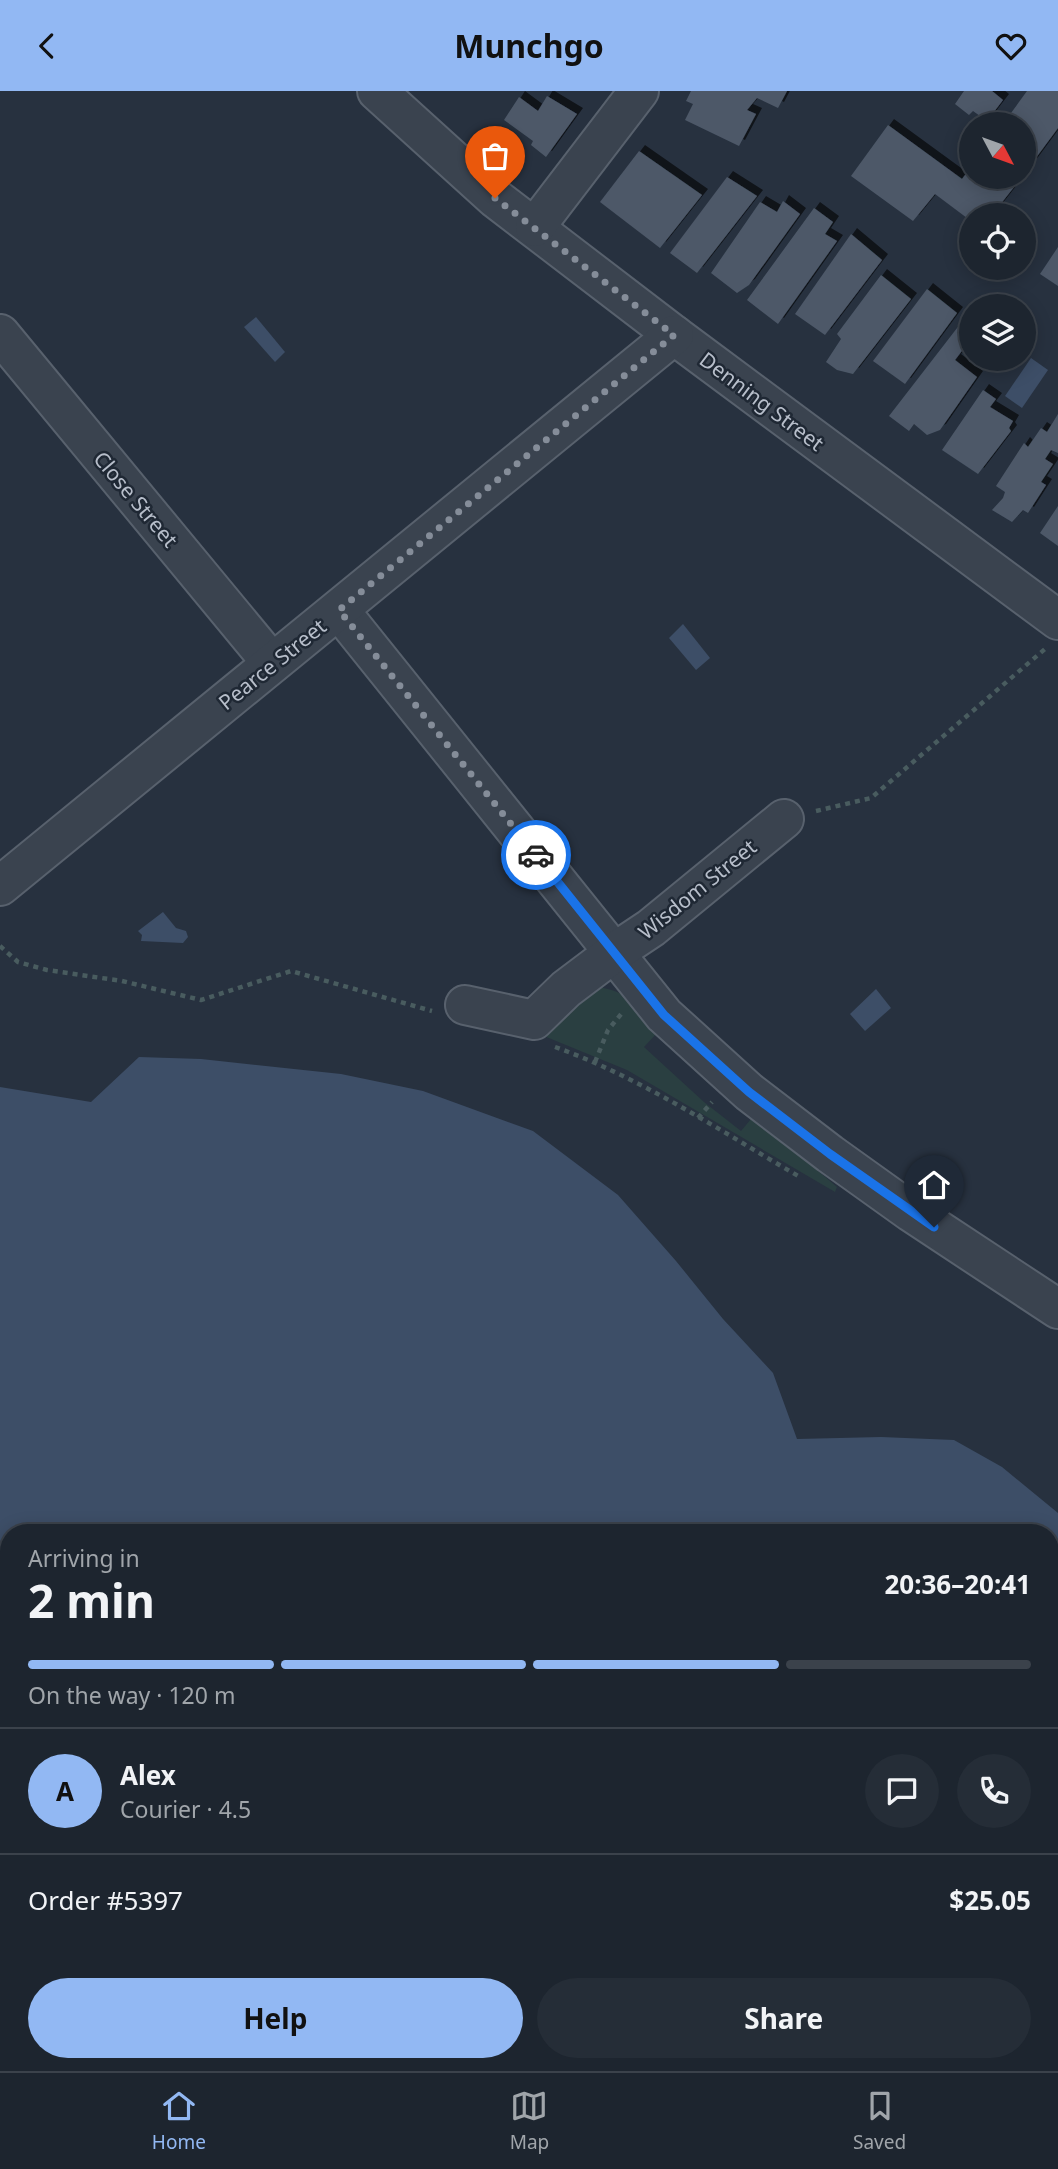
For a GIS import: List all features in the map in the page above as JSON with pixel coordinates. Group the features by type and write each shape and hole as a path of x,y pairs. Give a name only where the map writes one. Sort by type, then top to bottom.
{"street":[{"name":"Denning Street","path":"377,91 495,198 674,335 1053,634"},
{"path":"535,227 639,91"},
{"name":"Close Street","path":"0,334 272,663"},
{"name":"Pearce Street","path":"0,886 674,335"},
{"path":"339,610 664,1015 759,1100 911,1212 1058,1309"},
{"name":"Wisdom Street","path":"450,1008 534,1020 566,989 651,928 784,819"}],"path":[{"path":"784,819 871,798 1053,634"},
{"path":"0,946 18,962 47,970 122,981 201,1000 291,971 450,1008"},
{"path":"595,1062 608,1030 619,1016 646,992"},
{"path":"549,1045 631,1078 805,1181"}],"green space":[{"path":"593,987 623,995 638,1007 659,1031 644,1047 704,1102 741,1131 756,1113 837,1187 835,1192 627,1070 539,1034"}],"water":[{"path":"256,317 285,352 275,362 244,327"},
{"path":"1036,362 1048,370 1022,408 1005,396 1022,371 1036,371"},
{"path":"683,624 710,658 696,670 669,638"},
{"path":"163,912 176,928 186,931 188,937 183,943 141,941 142,935 138,931"},
{"path":"876,989 891,1008 865,1031 850,1014"},
{"path":"139,1057 201,1059 341,1074 423,1091 533,1131 618,1195 723,1319 773,1373 797,1439 881,1437 954,1440 1002,1467 1058,1513 1058,1524 0,1524 0,1087 91,1102"}],"building":[{"path":"691,91 787,91 778,108 757,98 747,110 756,114 739,146 685,120 693,104 686,101"},
{"path":"964,91 992,91 1003,100 994,112 965,112 955,104"},
{"path":"1027,91 1058,91 1058,128 1036,158 1036,112 1012,112"},
{"path":"547,96 577,114 546,157 531,145 533,141 504,120 519,97 538,111"},
{"path":"888,125 959,177 959,189 1013,189 1001,203 959,203 959,212 935,194 913,221 851,176"},
{"path":"639,151 702,195 660,248 600,202"},
{"path":"727,177 757,196 697,273 670,253"},
{"path":"783,201 800,214 749,285 737,293 711,273 760,202 777,212"},
{"path":"814,208 833,222 825,234 837,241 778,324 747,300"},
{"path":"851,234 882,260 825,335 795,314"},
{"path":"1058,247 1058,286 1040,274"},
{"path":"881,275 911,299 853,374 837,370 826,362 841,339 837,334"},
{"path":"927,289 957,313 905,384 873,361"},
{"path":"959,326 959,355 955,360 959,363 959,371 969,371 977,377 940,430 927,435 914,424 909,431 889,416"},
{"path":"983,390 996,399 990,407 1013,421 1009,428 1011,431 978,474 942,450"},
{"path":"1058,414 1058,453 1051,450 1045,459 1053,464 1041,482 1046,485 1028,513 1023,510 1012,522 992,510 1005,492 996,486 1024,443 1028,447 1041,428 1047,432"},
{"path":"1058,506 1058,546 1040,533"}],"way so far":[{"path":"495,198 674,335 339,610 536,855"}],"route":[{"path":"536,855 664,1015 749,1092 830,1154 934,1227"}]}
